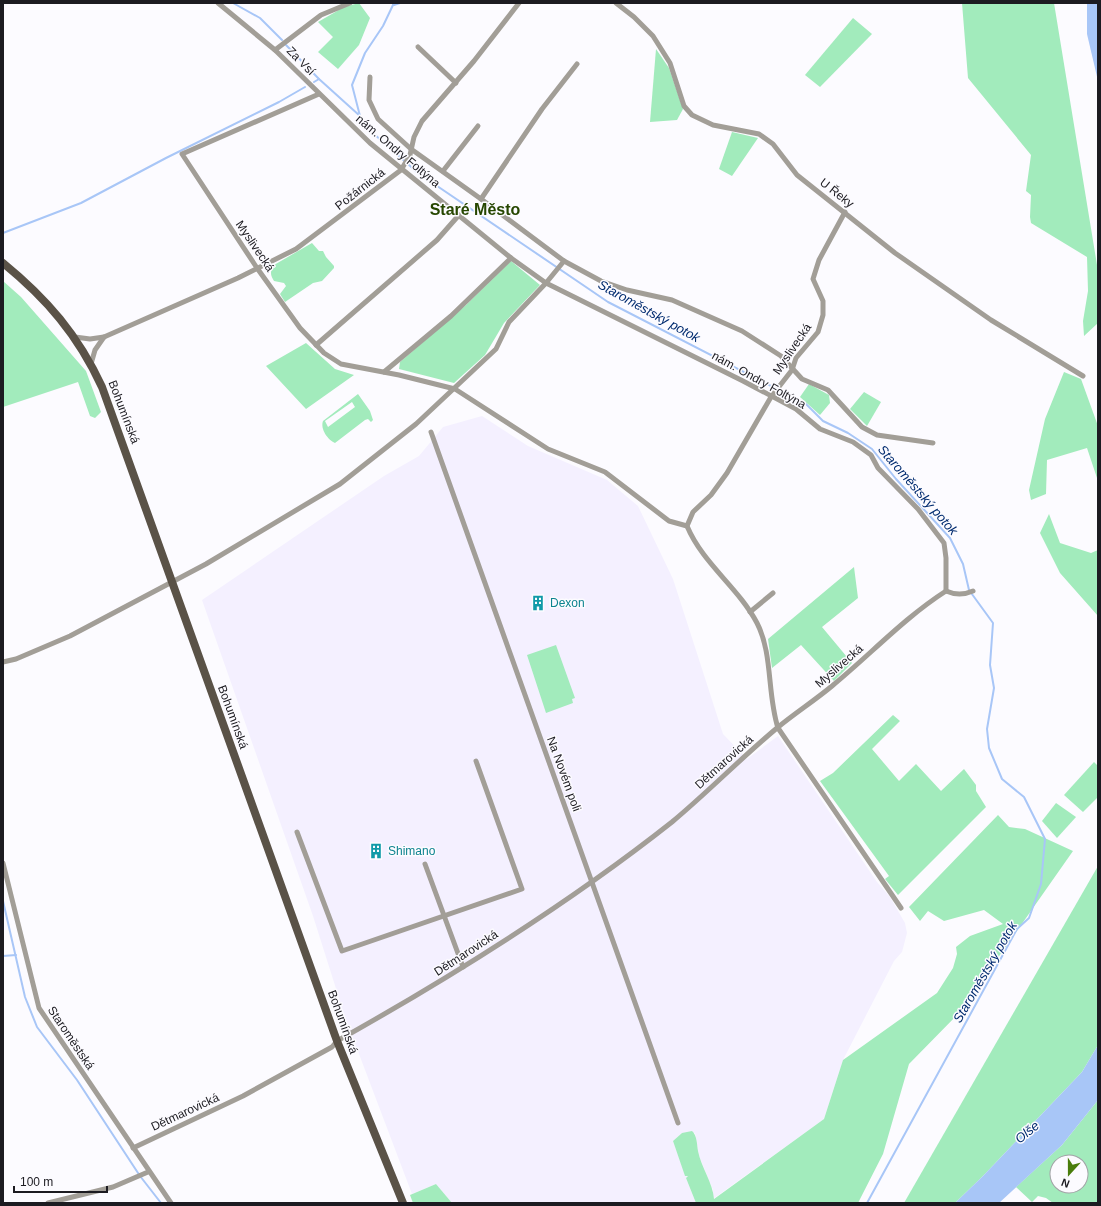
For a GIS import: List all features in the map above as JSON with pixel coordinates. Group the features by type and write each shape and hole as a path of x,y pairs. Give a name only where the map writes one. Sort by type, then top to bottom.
{"main road":[{"name":"Bohumínská","path":"3,263 42,298 75,336 91,364 115,420 337,1042 403,1203"}],"street":[{"name":"Za Vsí","path":"218,3 275,50 313,87"},
{"name":"Za Vsí","path":"275,50 321,15 350,3"},
{"name":"Požárnická","path":"104,338 296,249 401,170 422,121 456,82 519,3"},
{"name":"U Řeky","path":"616,3 634,17 653,36 670,63 684,106 692,115 713,125 759,134 773,144 797,175 895,253 984,316 1083,376"},
{"path":"418,47 456,82"},
{"path":"481,198 542,109 576,64"},
{"name":"nám. Ondry Foltýna","path":"370,77 369,100 378,119 411,149 481,198 560,265 627,290 672,300 742,330 781,356 792,370 802,379 828,390 862,427 877,435 933,443"},
{"name":"nám. Ondry Foltýna","path":"313,87 370,143 401,170 511,258 546,283 670,346 706,362 796,409 820,429 853,442 871,455 878,468 918,509 944,543 946,558 946,591"},
{"name":"Myslivecká","path":"319,94 182,154 257,268 300,328 324,353 341,364 384,372 455,389 548,449 605,472 669,521 687,526 693,512 711,495 727,473 771,397 792,370 796,358 818,332 823,315 823,301 813,280 819,260 845,212"},
{"name":"nám. Ondry Foltýna","path":"443,171 478,126"},
{"path":"316,345 437,240 459,215"},
{"path":"384,372 451,316 511,258"},
{"path":"3,662 16,659 70,636 206,564 340,484 416,424 496,349 509,322 546,283 560,265"},
{"path":"75,336 90,339 104,338"},
{"path":"91,364 95,350 104,338"},
{"name":"Na Novém poli","path":"431,432 678,1123"},
{"path":"687,526 699,549 750,612 757,623 765,647 773,713 778,728 901,908"},
{"path":"946,591 954,594 973,591"},
{"name":"Myslivecká","path":"778,728 832,686 905,620 946,591"},
{"path":"750,612 773,593"},
{"name":"Dětmarovická","path":"133,1148 243,1096 332,1047 337,1042 411,1000 463,967 592,882 673,821 778,728"},
{"path":"297,832 342,951 522,889 476,761"},
{"name":"Staroměstská","path":"3,863 39,1008 133,1148 146,1173 171,1203"},
{"path":"425,864 463,967"},
{"path":"48,1203 113,1187 146,1173"}],"shaded area":[{"path":"482,416 528,446 607,480 638,506 673,579 723,734 747,759 778,736 877,882 890,897 905,923 907,933 902,952 894,961 843,1060 824,1119 713,1199 713,1190 699,1156 695,1133 682,1133 673,1141 685,1175 688,1176 686,1178 696,1203 452,1203 436,1184 412,1194 345,1017 313,916 202,600 384,476 419,456 443,427"}],"green space":[{"path":"359,3 370,18 359,45 338,69 318,52 333,37 318,22 344,7"},
{"path":"962,3 1054,3 1098,271 1098,323 1084,336 1083,321 1088,291 1087,257 1031,223 1031,195 1026,191 1031,155 968,78"},
{"path":"853,18 872,34 820,87 805,75"},
{"path":"656,49 669,68 683,109 677,120 650,122"},
{"path":"732,132 758,138 732,176 719,169"},
{"path":"312,243 319,251 323,251 334,268 322,281 313,283 285,302 280,294 286,286 284,283 274,281 271,275 272,269 274,265"},
{"path":"511,261 540,285 504,323 485,355 454,383 399,369 400,362 466,305"},
{"path":"3,281 21,297 86,371 101,412 95,418 90,416 78,382 3,407"},
{"path":"306,343 335,369 354,375 306,409 266,366"},
{"path":"1064,372 1081,379 1098,426 1098,481 1087,448 1047,460 1046,494 1031,500 1029,490 1045,419"},
{"path":"809,384 829,395 830,403 820,415 800,397"},
{"path":"864,392 881,402 867,426 850,409"},
{"path":"358,394 370,411 373,420 371,422 368,419 365,420 335,443 325,434 322,424 323,421","holes":["352,402 355,407 328,427 325,421"]},
{"path":"1049,514 1060,543 1091,553 1098,550 1098,616 1060,573 1040,533"},
{"path":"854,567 858,598 822,627 852,663 834,681 801,645 772,668 768,639"},
{"path":"556,645 575,698 572,699 573,703 546,713 527,655"},
{"path":"893,715 900,721 872,749 899,781 916,764 941,791 964,769 976,785 976,791 986,807 898,895 885,879 889,876 820,781 833,773"},
{"path":"1094,762 1098,766 1098,797 1083,812 1064,795"},
{"path":"1056,803 1076,817 1057,838 1042,821"},
{"path":"998,815 1009,827 1025,829 1073,851 960,1012 909,1064 883,1154 858,1203 696,1203 686,1178 688,1176 685,1176 673,1141 682,1133 692,1131 694,1133 700,1157 712,1187 714,1199 824,1119 843,1060 937,993 953,968 957,954 956,947 970,936 1003,924 984,910 944,921 928,911 920,921 909,907"},
{"path":"1098,866 1098,1045 1082,1072 983,1176 955,1203 904,1203"},
{"path":"1098,1100 1098,1203 1053,1203 1046,1198 1038,1196 1032,1202 1016,1187 1049,1157 1049,1194 1089,1194 1089,1154 1052,1154 1062,1145"},
{"path":"436,1184 452,1203 413,1203 410,1195"}],"water":[{"path":"1087,3 1098,3 1098,81 1087,34"},
{"name":"Olše","path":"1098,1045 1098,1100 1062,1145 1052,1154 1049,1154 1049,1157 999,1203 955,1203 983,1176 1082,1072"}],"waterway":[{"path":"233,3 260,18 282,40"},
{"name":"Staroměstský potok","path":"393,3 383,26 365,53 352,85 360,116 374,134 418,173 608,302 806,404 823,421 848,433 872,449 896,479 950,538 963,564 969,590 993,623 990,665 994,688 987,729 989,748 1002,779 1024,797 1045,839 1041,884 1029,918 1017,929 867,1203"},
{"path":"394,5 400,3"},
{"path":"286,45 319,79"},
{"path":"314,82 319,79 360,116"},
{"path":"3,233 81,203 166,158 279,102 305,87"},
{"path":"3,901 25,997 37,1027 77,1080 140,1176 161,1203"},
{"path":"3,956 16,955"}],"place":[{"name":"Dexon","path":"538,603"},
{"name":"Shimano","path":"376,851"}],"district":[{"name":"Staré Město","path":"475,209"}]}
